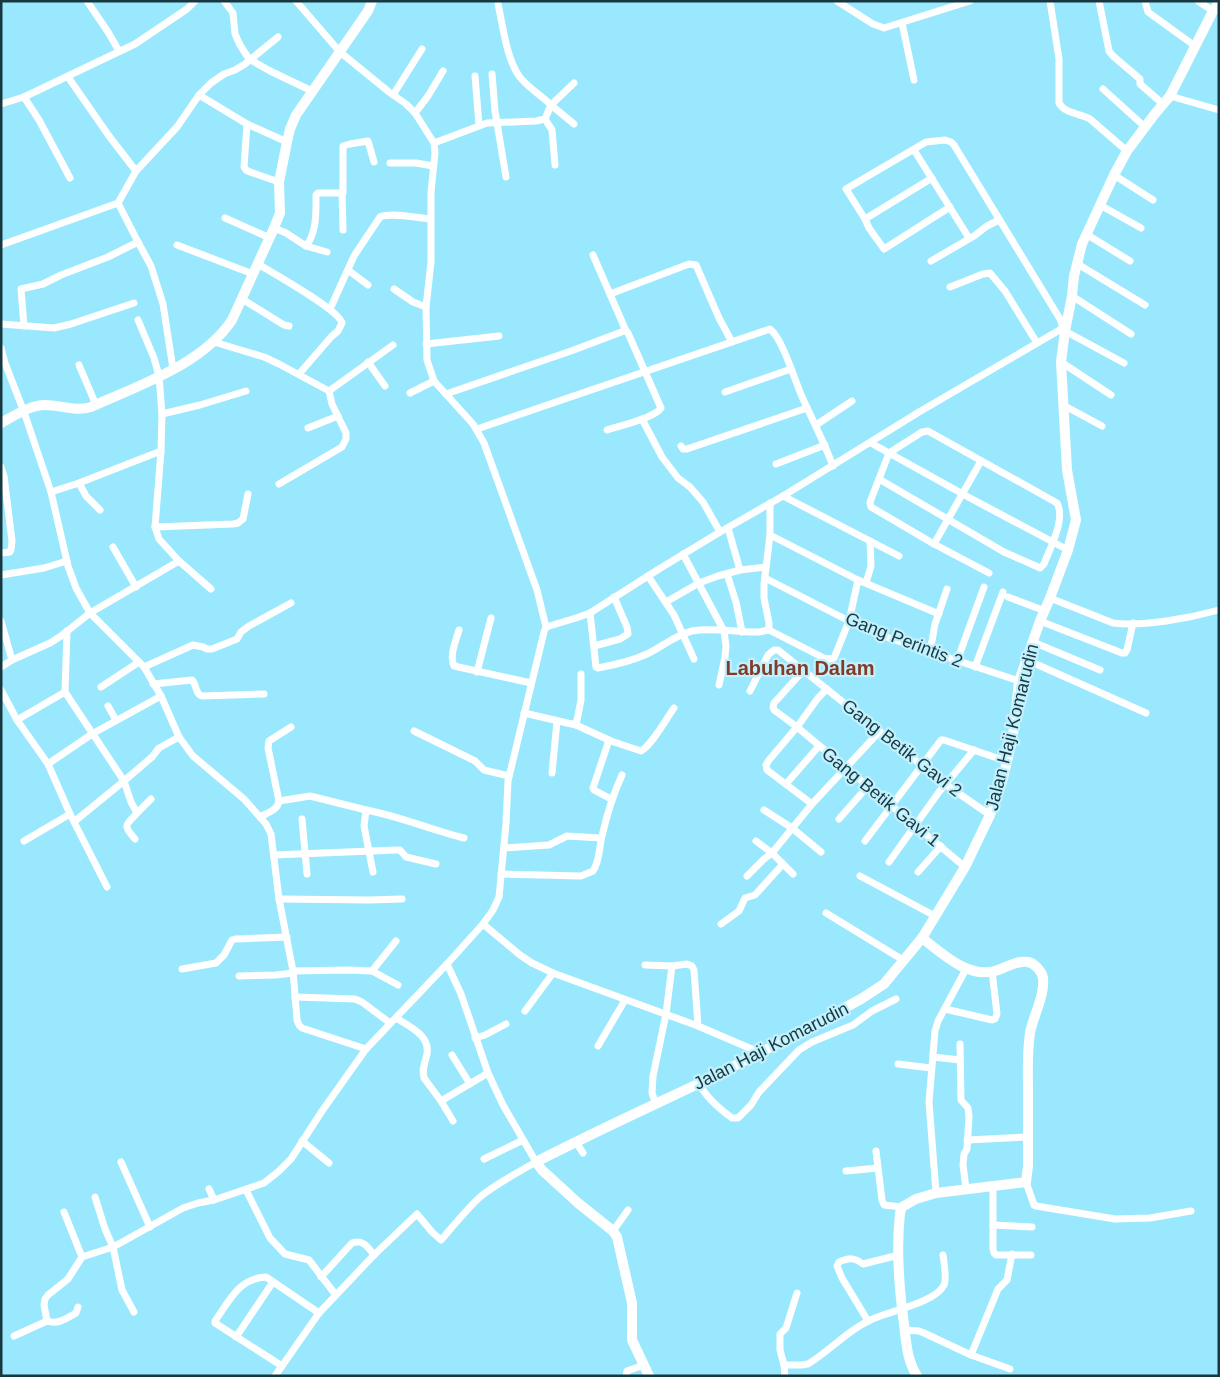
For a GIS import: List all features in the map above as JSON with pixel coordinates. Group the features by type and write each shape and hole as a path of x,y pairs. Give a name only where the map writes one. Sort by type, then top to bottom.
{"street":[{"path":"87,1 119,51"},
{"path":"1,104 24,97 135,44 196,1"},
{"path":"224,1 233,13 235,34 249,60 312,91"},
{"path":"47,1321 44,1305 45,1299 68,1279 82,1257 113,1247 183,1208 264,1183 292,1159 302,1141 366,1049 483,924 499,897 509,776 546,627 537,590 484,443 477,429 434,382 427,360 426,307 431,262 431,192 435,152 434,143 415,113 340,52 296,1"},
{"path":"837,1 873,24 884,28 970,1"},
{"path":"1050,1 1059,59 1059,103 1068,111 1090,119 1127,151"},
{"path":"1099,1 1109,51 1140,79 1140,84 1163,104"},
{"path":"1145,1 1148,12 1195,46"},
{"path":"1198,1 1216,6"},
{"path":"1,423 36,406 45,405 82,409 96,405 159,376 201,353 226,330 242,299 280,213 279,182 286,142 296,115 340,52 368,3"},
{"path":"498,4 507,47 518,74 528,86 574,124"},
{"name":"Jalan Haji Komarudin","path":"539,1166 579,1147 615,1124 656,1104 700,1086 862,999 877,989 884,984 922,938 965,866 990,815 1002,782 1014,728 1020,682 1040,621 1068,550 1076,520 1068,470 1061,362 1064,329 1072,296 1076,263 1086,234 1127,151 1170,96 1216,6"},
{"path":"902,23 914,80"},
{"path":"1,245 118,203 136,170 177,127 199,95 220,76 239,68 278,36"},
{"path":"394,95 422,49"},
{"path":"415,113 428,96 443,70"},
{"path":"492,74 497,122 506,177"},
{"path":"475,76 479,125"},
{"path":"68,77 109,136 136,170"},
{"path":"545,119 551,106 574,83"},
{"path":"1103,89 1145,127"},
{"path":"199,95 247,124 286,142"},
{"path":"1170,96 1219,110"},
{"path":"24,97 39,120 70,178"},
{"path":"434,143 487,123 545,119"},
{"path":"545,119 552,130 556,165"},
{"path":"247,124 244,167 250,172 279,182"},
{"path":"950,207 884,249 846,189 926,142 938,140 951,142 1031,271 1064,329 1124,363"},
{"path":"343,230 343,146 368,141 374,162"},
{"path":"914,150 970,238"},
{"path":"390,163 416,163 434,166"},
{"path":"1114,175 1153,200"},
{"path":"865,220 932,178"},
{"path":"306,246 312,239 316,194 342,193"},
{"path":"118,203 151,266 164,304 173,369"},
{"path":"1100,205 1141,228"},
{"path":"330,309 354,256 380,217 431,219"},
{"path":"226,218 270,238"},
{"path":"931,261 999,220"},
{"path":"274,228 286,233 306,246 327,252"},
{"path":"1086,234 1130,261"},
{"path":"24,326 21,289 43,284 60,275 108,257 138,242"},
{"path":"177,245 253,274"},
{"path":"593,255 661,408 658,412 642,419 607,430"},
{"path":"1076,263 1145,305"},
{"path":"258,264 330,309 341,320 341,327 299,374"},
{"path":"610,294 689,264 696,265 719,318 732,342"},
{"path":"348,270 368,285"},
{"path":"950,288 983,274 990,274 1005,292 1038,343"},
{"path":"394,289 413,302 426,307"},
{"path":"1072,296 1131,334"},
{"path":"242,299 284,325 289,326"},
{"path":"1,324 54,328 134,303"},
{"path":"138,320 154,358 159,376 162,414 155,527 159,538 179,561 211,589"},
{"path":"477,429 770,329 775,334 833,466"},
{"path":"546,627 590,613 683,554 833,466 919,412 1064,329"},
{"path":"446,394 626,331"},
{"path":"426,344 498,336"},
{"path":"214,342 264,357 329,390 332,404 346,433 346,439 342,446 279,484"},
{"path":"329,390 393,345"},
{"path":"1,348 51,492 67,562 76,588 90,613 142,664 161,696 179,737 193,756 244,800 266,824 271,834 279,899 293,972 299,1025 302,1028 366,1049"},
{"path":"368,362 385,386"},
{"path":"1061,362 1111,395"},
{"path":"79,365 96,405"},
{"path":"725,392 791,369"},
{"path":"410,392 434,382"},
{"path":"162,414 246,391"},
{"path":"816,425 852,401"},
{"path":"1063,405 1102,426"},
{"path":"682,446 687,450 807,408"},
{"path":"308,428 338,416"},
{"path":"642,419 662,457 678,478 690,487 703,502 720,532"},
{"path":"879,479 1004,552 1038,568 1044,564 1059,525 1060,513 1057,503 927,431 922,432 889,453 870,502 871,507 934,544 989,573"},
{"path":"871,442 962,494 1068,550"},
{"path":"776,464 825,445"},
{"path":"51,492 161,451"},
{"path":"934,544 981,461"},
{"path":"1,467 7,499 12,546 10,552 1,554"},
{"path":"79,483 86,496 100,510"},
{"path":"155,527 238,523 243,517 248,494"},
{"path":"783,496 899,556"},
{"path":"769,630 764,598 770,535 770,503"},
{"path":"728,528 740,570"},
{"path":"770,535 858,580 939,614"},
{"path":"866,583 872,566 870,541"},
{"path":"113,547 136,587"},
{"path":"683,554 724,630 725,651 719,685"},
{"path":"1,667 50,643 90,613 179,561"},
{"path":"1,575 67,562"},
{"path":"666,602 699,583 718,576 740,570 766,567"},
{"path":"727,574 736,602 742,632"},
{"path":"648,576 674,615 694,659"},
{"name":"Gang Perintis 2","path":"765,578 849,622 888,638 1020,682"},
{"path":"590,613 596,667 598,668 646,654 683,634 712,629 742,632 769,630 824,658 830,659 834,658 849,622 858,580"},
{"path":"957,661 984,587"},
{"path":"930,652 935,624 947,589"},
{"path":"975,667 1005,594 1045,611"},
{"path":"594,646 620,639 628,634 627,627 614,597"},
{"path":"1050,598 1113,623 1122,624 1163,621 1219,610"},
{"path":"101,687 142,664 193,645 208,649 218,647 236,639 248,626 291,603"},
{"path":"477,672 490,618"},
{"path":"1,621 12,660"},
{"path":"1040,621 1124,653 1128,650 1132,624"},
{"path":"459,630 452,663 456,667 531,683"},
{"path":"67,631 65,692 124,782 136,813"},
{"path":"1033,642 1100,670"},
{"name":"Gang Betik Gavi 2","path":"750,691 768,655 772,651 778,650 945,784 990,815"},
{"path":"1027,660 1146,713"},
{"name":"Gang Betik Gavi 1","path":"803,671 773,705 774,710 965,866"},
{"path":"576,725 581,700 581,674"},
{"path":"153,684 192,680 199,696 264,694"},
{"path":"812,804 767,770 766,766 818,698 828,689"},
{"path":"1,690 17,720 48,764 70,814 107,887"},
{"path":"17,720 65,692"},
{"path":"48,764 92,734 161,696"},
{"path":"108,706 116,720"},
{"path":"524,713 576,725 608,740 638,750 644,750 674,708"},
{"path":"552,773 558,721"},
{"path":"260,817 276,808 279,801 268,748 269,741 291,727"},
{"path":"414,731 475,761 484,770 509,776"},
{"path":"748,876 764,859 772,854 812,804 880,731"},
{"path":"75,821 124,782 158,748 179,737"},
{"path":"608,740 593,788 611,799"},
{"path":"865,841 940,741 974,750 1006,762"},
{"path":"786,784 819,746"},
{"path":"889,862 945,784 974,750"},
{"path":"501,874 581,876 589,874 598,862 601,838 611,799 622,775"},
{"path":"839,820 868,786"},
{"path":"279,801 310,796 378,812 464,838"},
{"path":"135,839 127,829 127,823 151,799"},
{"path":"366,810 364,826 372,872"},
{"path":"764,810 792,828 821,852"},
{"path":"24,841 70,814"},
{"path":"302,819 308,874"},
{"path":"504,848 549,845 567,836 601,838"},
{"path":"756,841 794,874"},
{"path":"918,872 941,846"},
{"path":"274,855 400,850 406,857 436,864"},
{"path":"720,924 737,913 745,898 756,895 783,864"},
{"path":"860,876 935,916"},
{"path":"279,899 402,899"},
{"path":"826,913 904,960"},
{"path":"483,924 520,955 553,973 698,1026 761,1053"},
{"path":"182,969 216,963 224,955 232,940 235,939 287,937"},
{"path":"922,938 961,966 984,973 992,972 1018,962 1027,962 1038,968 1043,978 1038,1007 1030,1032 1028,1064 1028,1166 1026,1182 1034,1204 1036,1206 1115,1219 1150,1218 1191,1211"},
{"path":"372,971 396,941"},
{"path":"447,964 461,994 488,1073 523,1140 539,1166 578,1203 614,1231 632,1303 632,1340 649,1376"},
{"path":"645,965 672,966 687,964 692,966 694,970 698,1026"},
{"path":"656,1104 652,1093 653,1076 666,1014 672,966"},
{"path":"936,1192 929,1102 932,1057 936,1026 961,966"},
{"path":"239,976 276,975 293,972 372,971 398,985"},
{"path":"945,1008 993,1020 997,1014 992,972"},
{"path":"525,1011 553,973"},
{"path":"295,997 356,999 393,1021 409,1025 424,1037 427,1043 428,1053 423,1073 424,1078 454,1121"},
{"path":"700,1086 731,1118 738,1118 751,1105 759,1092 799,1050 812,1042 853,1025 872,1011 896,998"},
{"path":"598,1046 626,1000"},
{"path":"475,1038 506,1024"},
{"path":"960,1044 961,1100 968,1109 967,1148 964,1154 966,1189"},
{"path":"452,1055 470,1084"},
{"path":"932,1057 960,1060"},
{"path":"898,1064 931,1068"},
{"path":"441,1101 488,1073"},
{"path":"967,1140 1028,1137"},
{"path":"484,1159 523,1140"},
{"path":"302,1141 329,1163"},
{"path":"876,1151 884,1205 902,1207 916,1199 936,1192 1026,1182"},
{"path":"121,1162 150,1227"},
{"path":"275,1376 318,1313 374,1254 417,1214 441,1240 464,1213 482,1196 508,1178 539,1166"},
{"path":"846,1172 878,1168"},
{"path":"993,1186 994,1253 996,1255 1031,1255"},
{"path":"209,1189 214,1200"},
{"path":"246,1190 270,1238 285,1254 309,1260 335,1294"},
{"path":"95,1197 113,1247 122,1290 134,1312"},
{"path":"902,1207 899,1255 900,1293 906,1348 917,1376"},
{"path":"614,1231 628,1210"},
{"path":"64,1212 82,1257"},
{"path":"993,1225 1032,1227"},
{"path":"321,1277 352,1243 362,1242 374,1254"},
{"path":"971,1355 998,1290 1007,1280 1012,1254"},
{"path":"868,1321 842,1278 837,1266 839,1262 849,1258 856,1259 863,1264 899,1255"},
{"path":"784,1366 808,1364 868,1321 926,1300 944,1286 946,1281 943,1255"},
{"path":"282,1366 215,1323 235,1291 243,1284 266,1277 318,1313"},
{"path":"236,1337 273,1282"},
{"path":"785,1376 780,1350 780,1334 786,1328 797,1293"},
{"path":"14,1336 47,1321 59,1322 76,1312 78,1307"},
{"path":"905,1330 919,1331 971,1355 1010,1369"},
{"path":"626,1376 627,1371 644,1365"}],"district":[{"name":"Labuhan Dalam","path":"800,668"}]}
